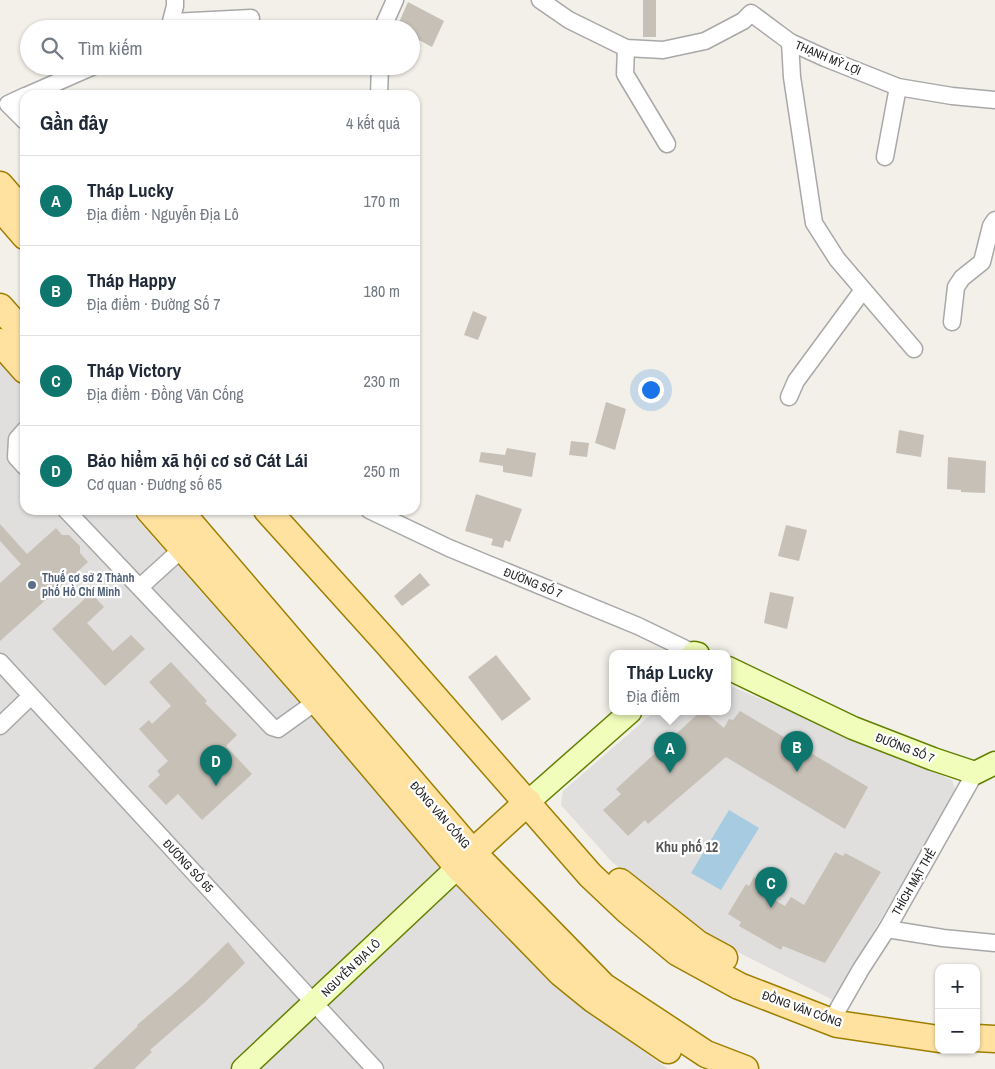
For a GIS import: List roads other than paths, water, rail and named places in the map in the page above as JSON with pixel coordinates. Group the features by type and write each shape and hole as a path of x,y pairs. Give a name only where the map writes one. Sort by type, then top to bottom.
{"main road":[{"path":"0,185 20,208"},
{"path":"0,208 20,230"},
{"path":"0,306 20,329"},
{"path":"0,342 20,364"},
{"name":"ĐỒNG VĂN CỐNG","path":"156,515 191,541 561,973 633,1028 699,1069"},
{"name":"ĐỒNG VĂN CỐNG","path":"181,515 191,541"},
{"name":"ĐỒNG VĂN CỐNG","path":"272,515 387,642 590,875 628,911 677,952 739,986 837,1024 935,1038"},
{"name":"ĐỒNG VĂN CỐNG","path":"291,515 375,608 386,625 388,632 387,642"},
{"path":"465,860 528,802"},
{"name":"ĐỒNG VĂN CỐNG","path":"528,802 556,819 616,878 698,944 768,982 802,997 838,1009 890,1020 935,1025"},
{"name":"ĐỒNG VĂN CỐNG","path":"465,860 603,986 706,1054 745,1069"},
{"path":"980,1028 995,1029"},
{"path":"980,1038 995,1039"}],"street":[{"path":"171,20 175,0"},
{"path":"386,20 395,0"},
{"name":"THẠNH MỸ LỢI","path":"540,0 569,20 626,48 663,50 705,42 743,22 751,6 790,42 898,87 952,96 995,100"},
{"path":"231,20 251,18"},
{"path":"790,42 792,76 814,223 837,259 914,349"},
{"path":"626,48 625,74 667,144"},
{"path":"40,90 74,75"},
{"path":"379,90 380,75"},
{"path":"885,157 898,87"},
{"path":"4,105 20,98"},
{"path":"4,105 20,117"},
{"path":"952,322 956,287 962,278 982,262 991,226 995,220"},
{"path":"789,396 796,381 863,290"},
{"path":"20,436 17,439 16,457 20,461"},
{"path":"71,515 272,727 278,729 324,695"},
{"name":"ĐƯỜNG SỐ 7","path":"379,515 448,548 638,626 687,650"},
{"path":"140,587 191,541"},
{"name":"ĐƯƠNG SỐ 65","path":"0,662 375,1069"},
{"name":"ĐƯỜNG SỐ 7","path":"731,669 853,728 975,773"},
{"path":"0,726 31,696"},
{"path":"528,802 627,715"},
{"path":"975,773 995,762"},
{"name":"THÍCH MẬT THỂ","path":"838,1009 887,929 975,773"},
{"name":"NGUYỄN ĐỊA LÔ","path":"243,1069 465,860"},
{"path":"887,929 943,938 995,943"}],"water":[{"path":"729,810 759,828 721,890 691,873"}],"place":[{"name":"Thuế cơ sở 2 Thành phố Hồ Chí Minh","path":"32,585"},
{"name":"Tháp Happy","path":"797,772"},
{"name":"Tháp Lucky","path":"670,773"},
{"name":"Bảo hiểm xã hội cơ sở Cát Lái","path":"216,786"},
{"name":"Tháp Victory","path":"771,908"}],"district":[{"name":"Khu phố 12","path":"687,847"}]}
